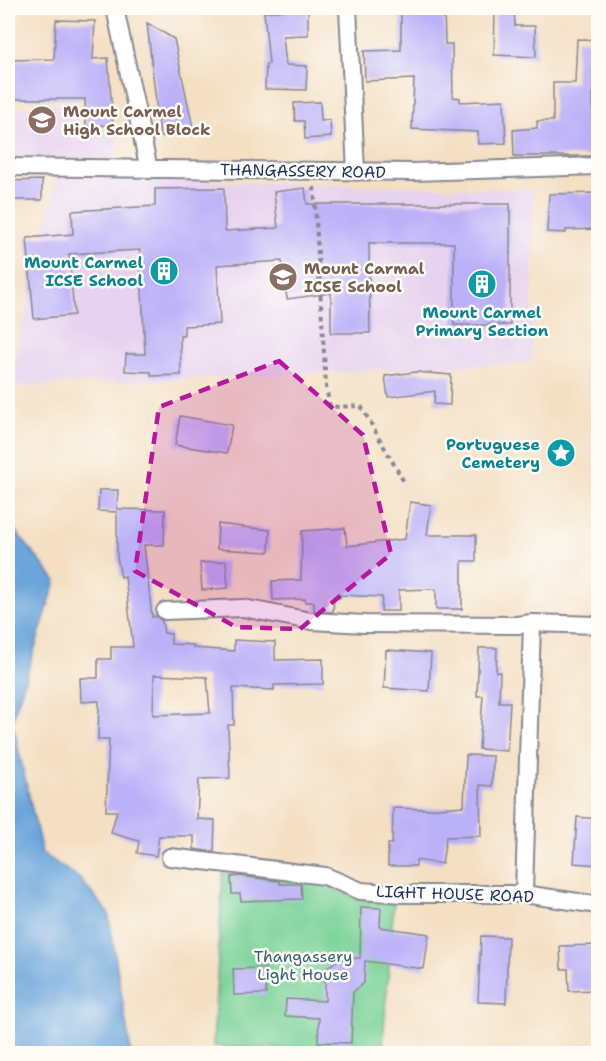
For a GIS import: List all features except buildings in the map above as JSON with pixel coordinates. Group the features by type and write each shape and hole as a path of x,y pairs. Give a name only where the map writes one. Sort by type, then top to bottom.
{"street":[{"path":"115,8 149,170"},
{"path":"348,8 356,172"},
{"name":"THANGASSERY ROAD","path":"8,167 356,172 598,166"},
{"path":"165,611 243,608 311,621 365,624 506,625 531,622 598,625"},
{"path":"524,894 531,622"},
{"name":"LIGHT HOUSE ROAD","path":"170,857 325,876 361,891 403,894 524,894 598,905"}],"path":[{"path":"313,171 326,387 330,407 361,406 404,482"}],"highlighted area":[{"path":"279,361 363,435 391,554 300,629 236,627 135,571 159,407"}],"shaded area":[{"name":"Mount Carmel High School Block","path":"76,104 78,132 117,131 116,158 8,158 8,108"},
{"name":"Mount Carmal ICSE School","path":"57,177 533,190 532,363 8,387"}],"green space":[{"name":"Thangassery Light House","path":"223,873 322,882 358,899 394,900 382,1053 213,1046"}],"water":[{"path":"8,529 14,529 56,581 12,721 42,853 79,878 108,912 131,1053 8,1053"}],"place":[{"name":"Mount Carmel High School Block","path":"42,120"},
{"name":"Mount Carmel ICSE School","path":"164,271"},
{"name":"Mount Carmal ICSE School","path":"283,277"},
{"name":"Mount Carmel Primary Section","path":"482,284"},
{"name":"Portuguese Cemetery","path":"561,453"}]}
